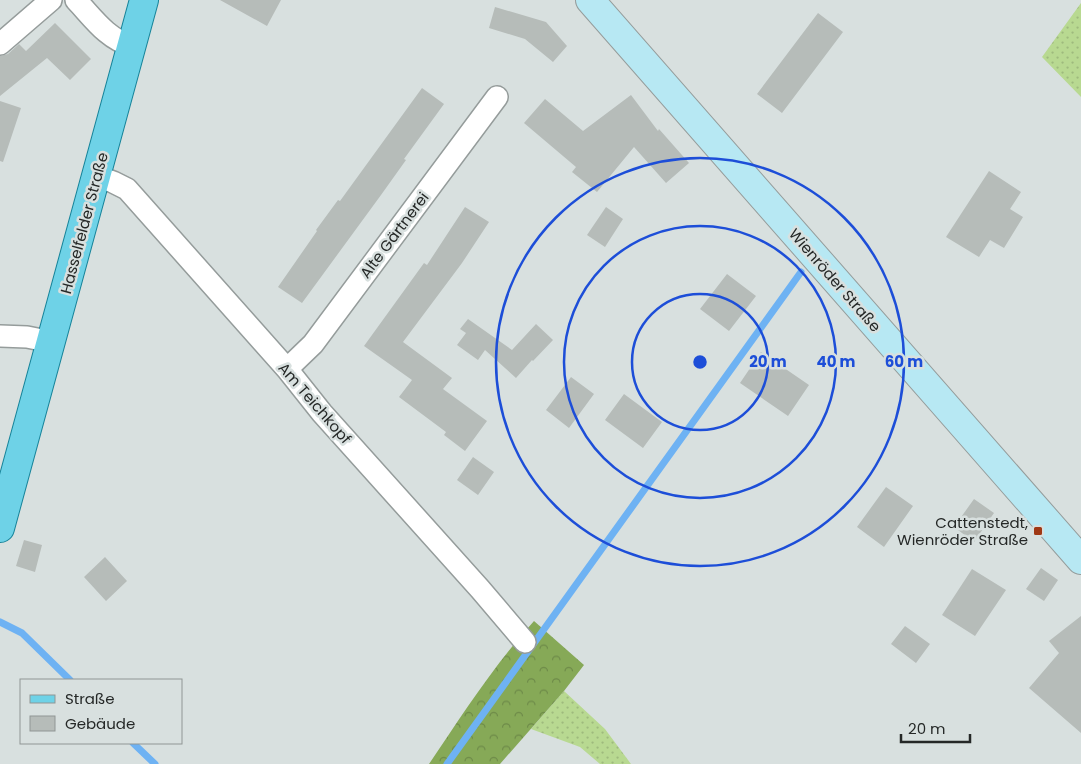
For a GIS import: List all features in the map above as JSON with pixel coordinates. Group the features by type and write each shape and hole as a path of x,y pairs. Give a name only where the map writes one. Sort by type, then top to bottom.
{"main road":[{"name":"Hasselfelder Straße","path":"0,528 144,0"},
{"name":"Wienröder Straße","path":"590,0 1081,560"}],"street":[{"path":"0,44 51,0"},
{"path":"76,0 110,36 121,43 132,46"},
{"name":"Alte Gärtnerei","path":"287,369 313,344 496,98"},
{"name":"Am Teichkopf","path":"97,176 127,189 525,642"},
{"path":"0,336 27,337 52,342"}],"green space":[{"path":"1081,3 1081,97 1042,57"},
{"path":"534,621 584,665 564,691 500,764 429,764 492,673"},
{"path":"564,691 605,729 631,764 600,764 580,747 531,729"}],"building":[{"path":"220,0 281,0 267,26"},
{"path":"495,7 546,22 567,46 553,62 525,39 489,28"},
{"path":"818,13 843,32 782,113 757,94"},
{"path":"55,23 91,59 70,80 47,58 0,96 0,56 8,54 19,44 26,51"},
{"path":"422,88 444,104 404,159 406,160 302,303 278,287 316,230 338,200 340,201"},
{"path":"631,95 658,131 659,129 689,163 666,183 634,147 597,192 572,172 576,167 524,123 545,99 583,131"},
{"path":"0,101 21,108 3,162 0,161"},
{"path":"989,171 1021,192 1010,209 1023,217 1004,248 990,240 979,257 946,237"},
{"path":"465,207 489,222 462,263 403,342 452,378 443,389 487,421 465,451 444,435 446,432 399,397 412,380 364,346 424,263 427,265"},
{"path":"606,207 623,219 605,247 587,235"},
{"path":"727,274 756,296 729,331 700,309"},
{"path":"468,319 512,350 536,324 553,340 516,378 485,350 478,360 457,345 466,333 460,329"},
{"path":"761,352 809,385 788,416 740,383"},
{"path":"571,377 594,394 569,428 546,410"},
{"path":"624,394 662,422 643,448 605,420"},
{"path":"473,457 494,472 478,495 457,480"},
{"path":"886,487 913,506 884,547 857,527"},
{"path":"974,499 994,513 974,542 954,527"},
{"path":"24,540 42,545 35,572 16,566"},
{"path":"105,557 127,581 106,601 84,577"},
{"path":"1041,568 1058,580 1044,601 1026,589"},
{"path":"972,569 1006,590 975,636 942,615"},
{"path":"1081,616 1081,733 1029,688 1059,653 1049,641"},
{"path":"905,626 930,644 916,663 891,644"}],"waterway":[{"path":"447,764 801,272"},
{"path":"0,622 22,633 69,679"},
{"path":"134,744 155,764"}],"place":[{"name":"Cattenstedt, Wienröder Straße","path":"1038,531"}]}
